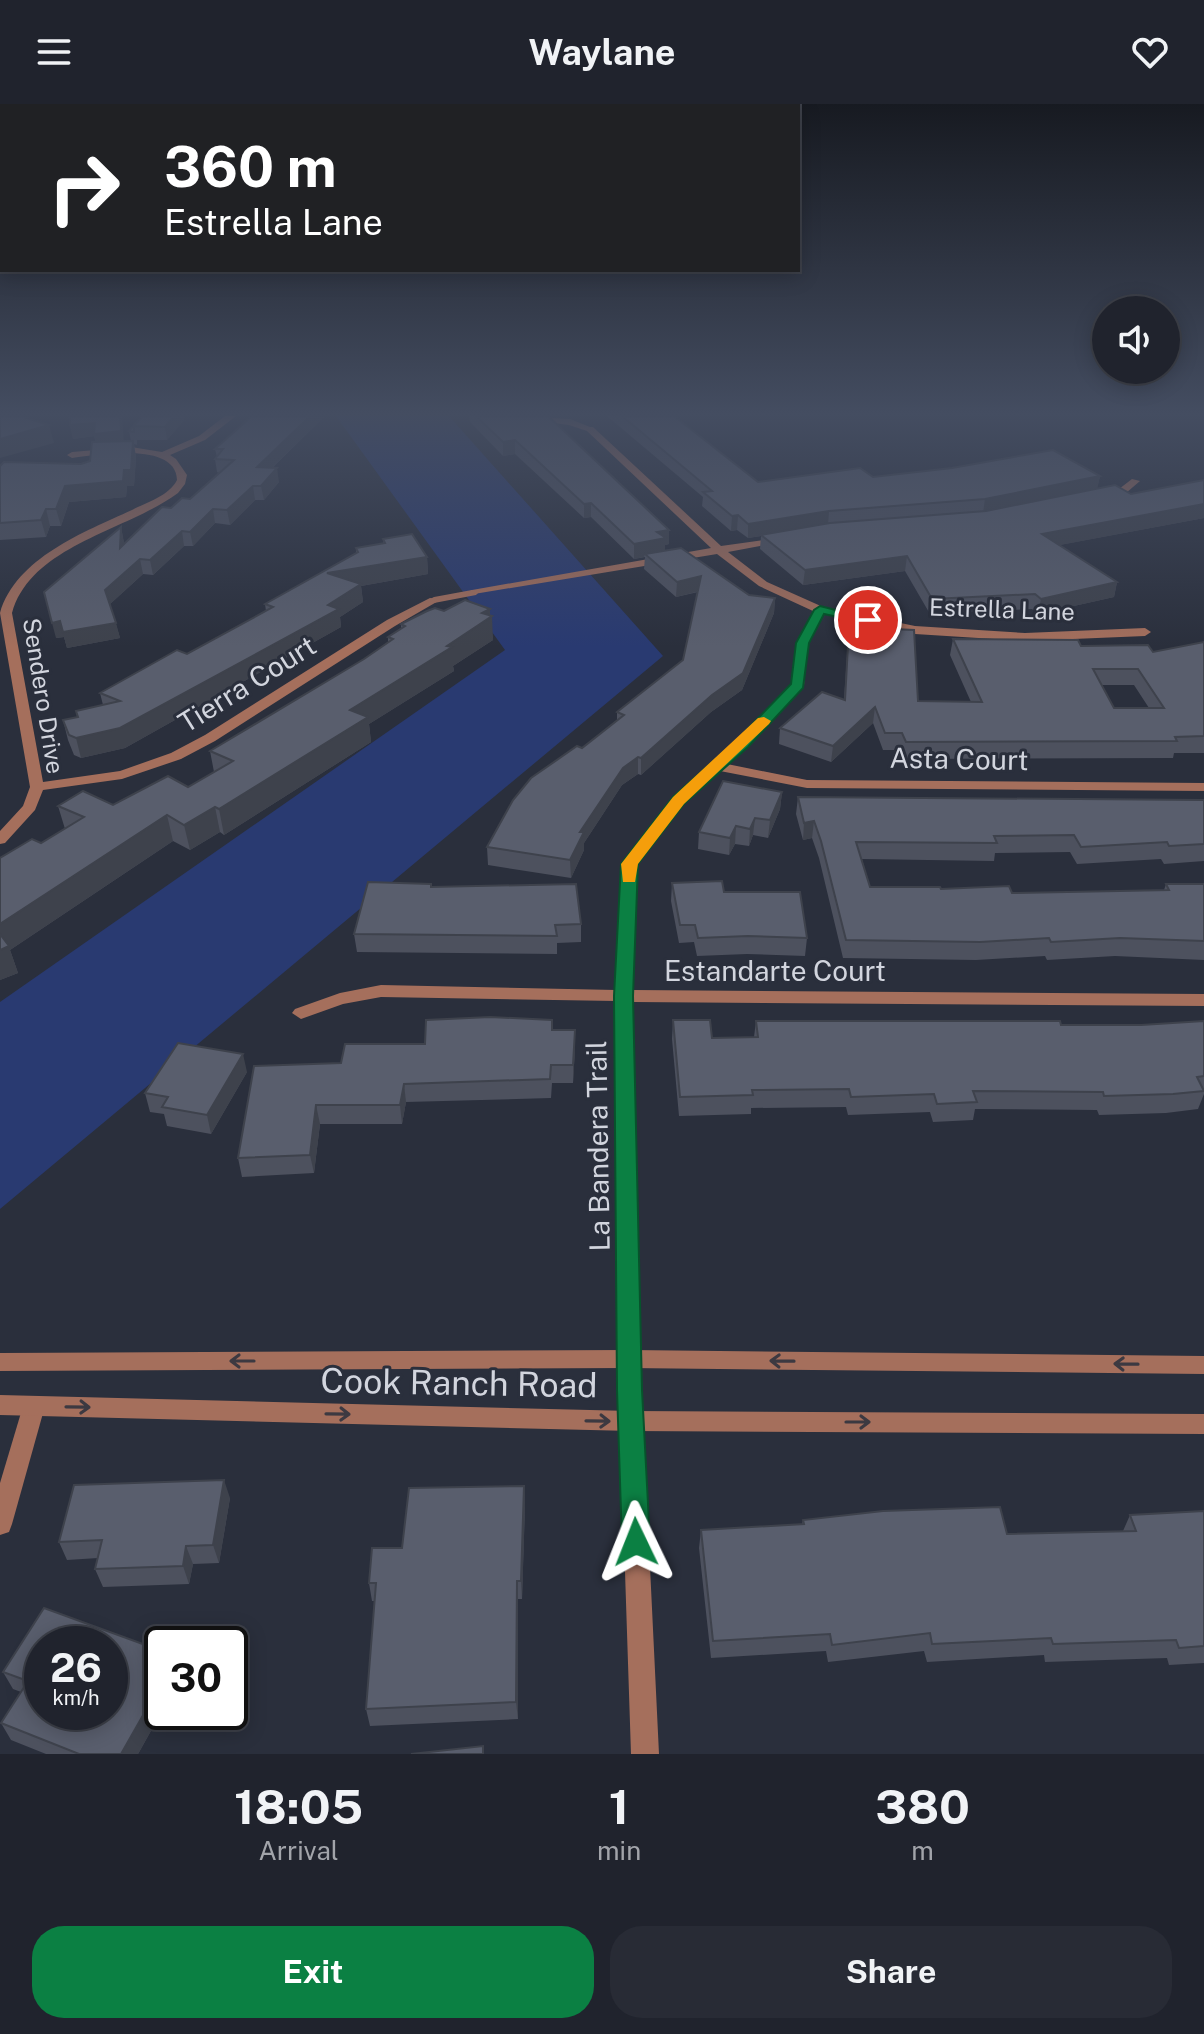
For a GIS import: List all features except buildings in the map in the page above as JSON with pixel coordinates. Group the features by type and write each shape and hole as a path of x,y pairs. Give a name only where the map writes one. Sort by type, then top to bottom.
{"street":[{"name":"Sendero Drive","path":"0,840 30,807 37,787 6,605 18,584 38,566 171,493"},
{"name":"Estrella Lane","path":"658,493 720,551 763,584 820,610 915,630 1025,637 1145,632"},
{"path":"1096,497 1113,493"},
{"name":"Tierra Court","path":"37,787 122,775 176,756 210,738 391,623 434,600 796,537"},
{"name":"La Bandera Trail","path":"645,1754 629,1359 624,996 629,864 679,800 743,743 798,685 802,643 820,610"},
{"name":"Asta Court","path":"715,766 807,784 1204,787"},
{"name":"Estandarte Court","path":"301,1013 340,999 381,991 1204,1000"},
{"name":"Cook Ranch Road","path":"0,1362 629,1359 1204,1365"},
{"name":"Cook Ranch Road","path":"0,1405 631,1421 1204,1424"},
{"path":"0,1524 34,1406"}],"shaded area":[{"path":"392,493 518,493 663,656 0,1209 0,1002 505,650"}],"slow traffic":[{"path":"629,878 629,864 679,800 764,721"}],"route":[{"path":"636,1542 630,1390 624,996 629,864 679,800 743,743 798,685 802,643 820,610 868,620"}]}
